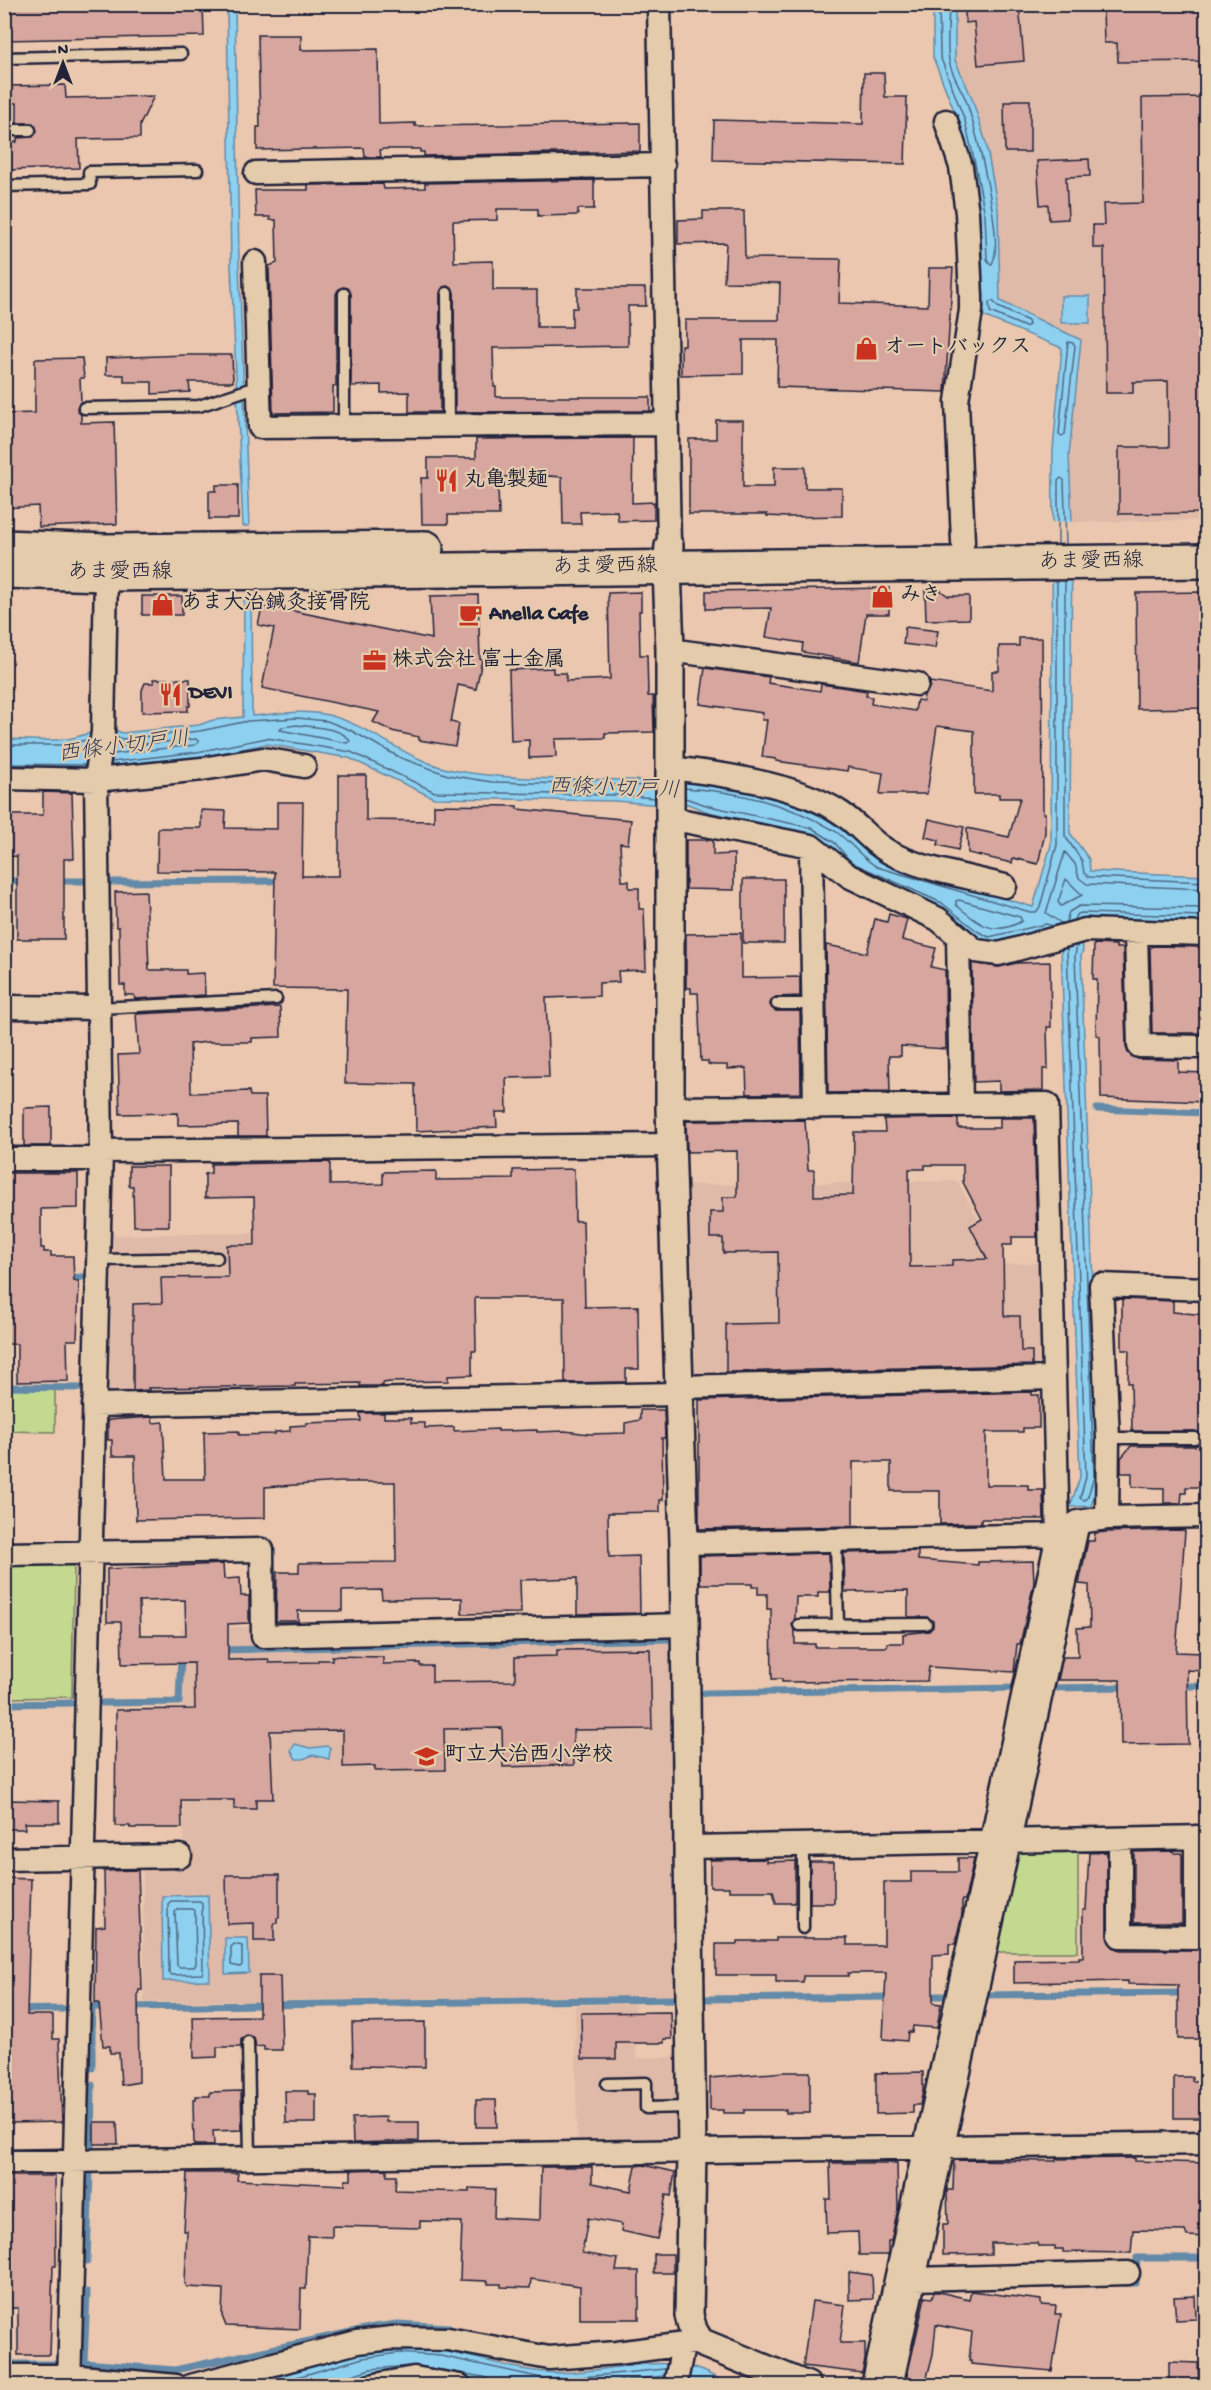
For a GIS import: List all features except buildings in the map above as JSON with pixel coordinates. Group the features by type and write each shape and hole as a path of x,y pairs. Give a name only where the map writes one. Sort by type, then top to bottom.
{"main road":[{"name":"あま愛西線","path":"4,571 106,574 668,557 1061,552 1206,538"},
{"name":"あま愛西線","path":"4,547 668,557 963,542 1061,552 1206,561"}],"street":[{"path":"659,4 670,650 670,1108 684,1543 692,2107 689,2315 693,2330 675,2385"},
{"path":"946,121 961,167 968,213 971,310 957,401 963,542"},
{"path":"256,173 663,165"},
{"path":"255,262 252,388 260,426 667,424"},
{"path":"70,2381 98,1260 100,1155 97,776 103,732 106,574"},
{"path":"670,650 917,684"},
{"path":"4,778 202,770 263,759 304,766"},
{"path":"669,773 719,773 820,801 850,820 880,848 898,857 1005,886"},
{"path":"669,813 811,846 849,876 924,912 976,951 989,954 999,954 1085,930 1206,934"},
{"path":"811,846 815,1107"},
{"path":"1136,932 1139,1046 1206,1047"},
{"path":"958,936 961,1105"},
{"path":"4,1007 99,1008"},
{"path":"670,1108 1047,1104 1058,1535 1001,1841"},
{"path":"4,1159 100,1155 671,1145"},
{"path":"1107,1518 1108,1438 1101,1286 1206,1289"},
{"path":"94,1405 1054,1378"},
{"path":"684,1543 1058,1535 1078,1522 1107,1518 1206,1516"},
{"path":"873,2385 933,2147 1001,1841 1078,1522"},
{"path":"4,1554 262,1550 264,1636 685,1625"},
{"path":"688,1847 1201,1837 1196,1936 1120,1936 1120,1839"},
{"path":"4,1859 180,1856"},
{"path":"4,2162 1206,2143"},
{"path":"891,2385 914,2279 933,2147"},
{"path":"914,2279 1128,2273"},
{"path":"191,2385 357,2342 392,2338 448,2339 549,2358 688,2349 807,2385"},
{"path":"4,2376 176,2385"},
{"path":"370,2385 414,2378 460,2385"}],"lane":[{"path":"4,58 181,54"},
{"path":"4,130 30,130"},
{"path":"4,186 90,184 89,172 197,170"},
{"path":"447,293 448,425"},
{"path":"344,294 344,426"},
{"path":"84,408 199,406 252,388"},
{"path":"99,1008 276,999"},
{"path":"777,1004 813,1004"},
{"path":"98,1260 217,1258"},
{"path":"1108,1438 1196,1438"},
{"path":"836,1540 838,1625"},
{"path":"799,1625 926,1624"},
{"path":"803,1845 803,1928"},
{"path":"248,2042 250,2158"},
{"path":"607,2084 646,2083 646,2108 692,2107"}],"shaded area":[{"path":"955,5 1206,5 1206,520 1072,522 1069,455 1081,340 1000,301 998,209 986,143 972,98 955,60"},
{"path":"957,1181 1003,1264 1044,1263 1046,1372 692,1377 689,1185"},
{"path":"346,1232 310,1304 311,1391 108,1394 113,1235"},
{"name":"町立大治西小学校","path":"181,1627 254,1627 254,1646 670,1635 677,1996 144,2002 143,1865 184,1865"},
{"path":"635,2004 636,2058 678,2057 679,2140 577,2141 575,2005"}],"green space":[{"path":"5,1389 55,1389 55,1432 5,1431"},
{"path":"74,1563 72,1697 5,1698 4,1564"},
{"path":"1016,1850 1078,1850 1078,1952 992,1952"}],"water":[{"path":"227,5 235,5 239,264 249,526 243,526 231,265"},
{"name":"西條小切戸川","path":"933,5 955,5 955,60 972,98 986,143 998,209 1000,301 1081,340 1069,455 1072,522 1070,833 1089,859 1090,871 1206,876 1206,922 1080,920 1083,950 1081,956 1100,1479 1091,1506 1070,1507 1080,1477 1061,946 1049,929 998,942 983,941 841,860 832,848 810,834 708,812 688,804 434,798 349,758 266,744 198,758 80,771 5,770 5,739 59,740 101,730 122,733 199,725 213,720 243,717 244,597 251,597 252,716 300,712 328,715 360,727 420,759 452,770 542,779 678,782 723,787 767,796 810,811 831,822 879,861 1033,907 1051,845 1053,450 1062,348 983,316 979,216 959,123 933,57"},
{"path":"1061,296 1090,296 1090,323 1061,323"},
{"path":"295,1744 310,1748 328,1746 330,1748 329,1759 313,1755 296,1759 291,1751"},
{"path":"208,1895 210,1980 163,1981 162,1896"},
{"path":"225,1938 248,1938 249,1973 225,1974"},
{"path":"398,2347 438,2350 543,2372 567,2373 661,2364 684,2366 706,2372 727,2385 498,2386 424,2371 371,2375 335,2385 244,2386 362,2352"}],"pier":[{"path":"1049,522 1075,522 1074,582 1048,582"}],"waterway":[{"path":"4,881 26,881"},
{"path":"55,881 83,881"},
{"path":"111,882 271,881"},
{"path":"1097,1109 1206,1113"},
{"path":"65,1278 83,1277"},
{"path":"4,1279 18,1279"},
{"path":"4,1387 81,1388"},
{"path":"221,1650 668,1639"},
{"path":"103,1703 179,1702 181,1655"},
{"path":"1179,1686 1206,1686"},
{"path":"1048,1688 1129,1687"},
{"path":"705,1693 1017,1688"},
{"path":"4,1704 72,1703"},
{"path":"982,1995 1186,1993"},
{"path":"925,1996 951,1996"},
{"path":"704,1999 893,1997"},
{"path":"129,2007 675,1999"},
{"path":"92,2068 92,2007 109,2007"},
{"path":"4,2010 63,2009"},
{"path":"91,2148 92,2085"},
{"path":"87,2261 90,2170"},
{"path":"1125,2283 1136,2283 1137,2258 1206,2258"},
{"path":"87,2292 84,2363 175,2370 374,2327 397,2324 448,2327"},
{"path":"4,2364 55,2364"}],"place":[{"name":"オートバックス","path":"866,348"},
{"name":"丸亀製麺","path":"446,481"},
{"name":"みき","path":"882,596"},
{"name":"あま大治鍼灸接骨院","path":"163,604"},
{"name":"Anella Cafe","path":"471,615"},
{"name":"株式会社 富士金属","path":"374,661"},
{"name":"DEVI","path":"171,694"},
{"name":"町立大治西小学校","path":"427,1756"}]}
